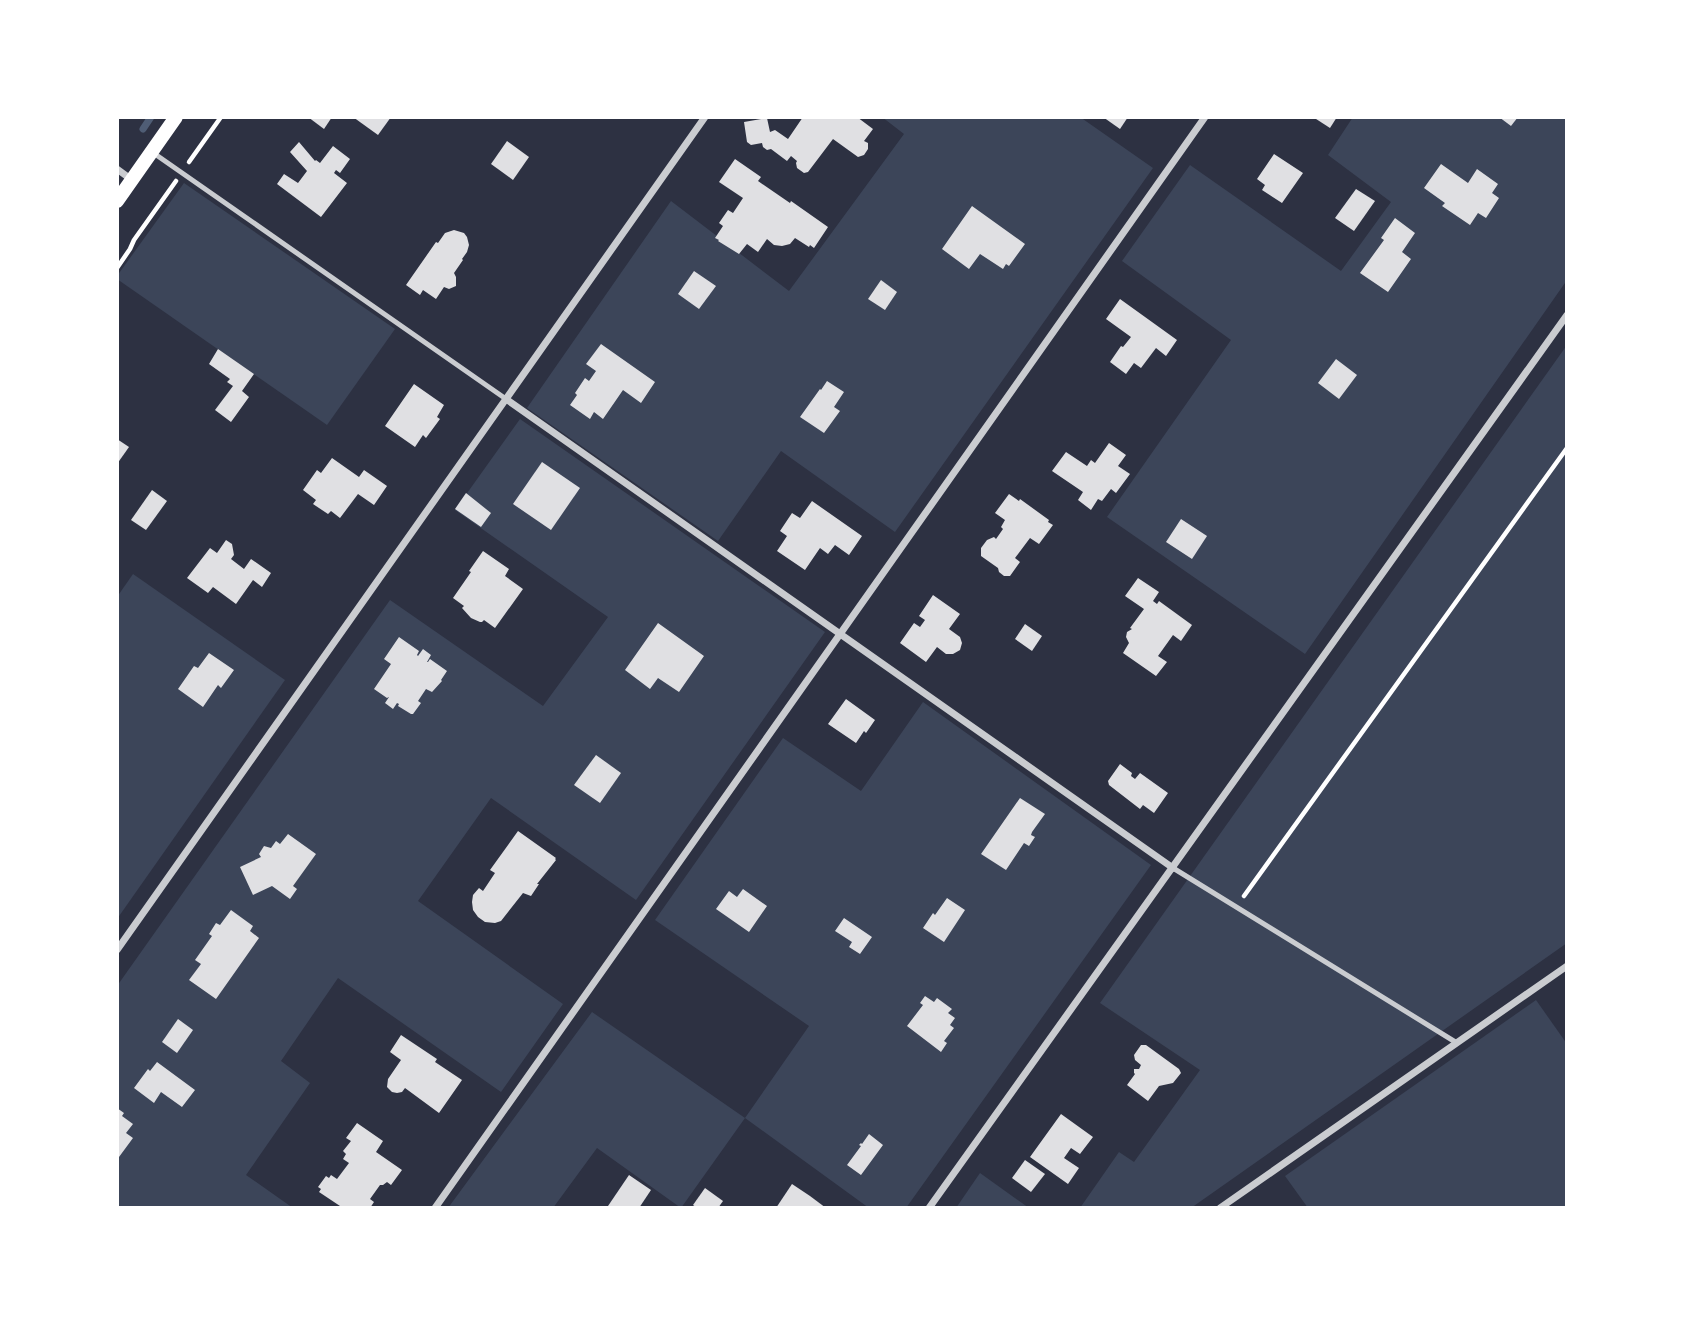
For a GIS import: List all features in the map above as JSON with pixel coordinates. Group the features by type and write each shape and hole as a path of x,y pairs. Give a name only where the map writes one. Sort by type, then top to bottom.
{"main road":[{"path":"117,201 176,117"}],"street":[{"path":"117,950 705,117"},
{"path":"435,1208 1205,117"},
{"path":"117,169 132,180"},
{"path":"929,1208 1567,315"},
{"path":"506,399 1173,868"},
{"path":"1220,1208 1567,966"}],"lane":[{"path":"152,152 506,399"},
{"path":"1173,868 1457,1043"}],"path":[{"path":"117,268 221,117"},
{"path":"1237,907 1567,448"}],"shaded area":[{"path":"882,117 1080,117 1153,168 895,532 781,451 718,541 527,408 671,201 789,291 904,134"},
{"path":"1353,117 1567,117 1567,280 1305,654 1107,517 1231,340 1122,261 1190,165 1341,271 1391,202 1328,155"},
{"path":"184,183 395,329 327,425 117,279"},
{"path":"1567,345 1567,943 1191,1208 1080,1208 1119,1152 1134,1162 1200,1070 1100,1003"},
{"path":"520,419 825,632 636,900 491,798 418,901 563,1004 501,1092 338,978 281,1061 310,1083 246,1175 293,1208 117,1208 117,986 390,600 543,706 608,617 455,510"},
{"path":"133,574 285,680 117,919 117,597"},
{"path":"923,702 1151,865 906,1208 869,1208 745,1118 809,1026 655,920 783,738 861,791"},
{"path":"1536,1000 1567,1044 1567,1208 1308,1208 1285,1176"},
{"path":"592,1012 745,1118 681,1208 597,1148 553,1208 448,1208"},
{"path":"980,1173 1029,1208 956,1208"}],"building":[{"path":"308,117 332,117 324,129"},
{"path":"353,117 391,117 378,135"},
{"path":"803,117 857,117 873,129 864,141 868,143 868,149 864,155 858,157 833,139 808,172 804,173 797,168 797,161 791,156 787,161 771,149 767,150 762,143 751,145 747,142 744,122 767,118 770,132 775,130 788,139"},
{"path":"1103,117 1128,117 1120,129"},
{"path":"1313,117 1337,117 1330,128"},
{"path":"1499,117 1518,117 1511,126"},
{"path":"507,141 529,157 513,180 491,164"},
{"path":"299,142 315,161 320,163 333,146 350,159 340,173 336,170 334,173 347,183 321,217 277,184 284,174 298,183 307,171 290,152"},
{"path":"1274,154 1303,173 1282,203 1262,190 1265,185 1257,179"},
{"path":"735,159 761,177 758,181 828,227 814,248 795,238 790,244 782,246 774,245 767,239 758,252 747,244 739,254 715,238 723,226 719,223 728,210 733,213 743,198 719,182"},
{"path":"1441,164 1468,183 1477,169 1498,184 1492,193 1499,198 1486,218 1478,213 1470,225 1442,206 1445,203 1424,188"},
{"path":"1356,189 1375,201 1354,231 1335,218"},
{"path":"972,206 1025,244 1009,266 1006,264 1003,269 980,254 969,269 942,249"},
{"path":"1395,218 1415,233 1402,252 1411,259 1388,292 1360,273 1384,240 1381,238"},
{"path":"454,230 464,233 469,245 454,273 456,286 449,289 444,287 436,299 423,290 420,295 406,285 436,242 438,243 445,233"},
{"path":"694,271 716,286 699,309 678,294"},
{"path":"881,280 897,292 885,310 868,299"},
{"path":"1120,299 1177,340 1166,356 1156,348 1141,368 1134,363 1126,374 1110,362 1131,337 1106,319"},
{"path":"601,344 655,382 641,403 623,390 603,419 594,412 590,419 570,405 585,378 589,381 596,371 586,364"},
{"path":"218,349 254,374 242,391 249,397 231,422 215,410 233,386 227,382 230,379 209,364"},
{"path":"1336,359 1357,375 1339,399 1318,383"},
{"path":"827,381 844,392 834,407 840,411 824,433 800,417"},
{"path":"414,384 444,405 437,417 440,419 426,438 423,435 415,447 385,426"},
{"path":"117,439 129,447 117,464"},
{"path":"1109,443 1126,455 1118,466 1130,474 1116,493 1111,489 1102,501 1098,499 1091,510 1078,500 1083,492 1052,471 1066,452 1087,466 1091,460 1095,463"},
{"path":"332,458 359,477 364,470 387,486 374,505 358,494 340,518 313,504 316,500 303,490 317,470 321,473"},
{"path":"542,462 580,488 551,530 513,504"},
{"path":"152,490 167,501 146,530 131,520"},
{"path":"466,493 491,513 481,527 455,509"},
{"path":"1009,494 1019,501 1020,499 1053,525 1039,544 1030,538 1015,558 1020,562 1010,576 1004,576 981,556 981,548 987,540 994,537 996,539 1003,529 1001,527 1005,520 995,513"},
{"path":"812,501 862,536 849,555 835,545 828,554 820,548 805,570 777,551 787,536 780,531 792,513 800,518"},
{"path":"1181,519 1207,536 1192,559 1166,542"},
{"path":"226,540 232,544 234,555 231,559 244,569 251,559 271,573 262,587 253,580 236,604 213,587 208,593 187,578 210,548 217,553"},
{"path":"483,551 509,569 505,576 523,589 495,628 484,620 480,622 471,618 462,608 464,606 453,598"},
{"path":"1138,578 1159,592 1153,601 1157,604 1159,601 1192,625 1181,641 1173,635 1158,656 1167,662 1156,676 1123,653 1129,643 1127,632 1132,629 1130,628 1144,609 1125,596"},
{"path":"933,595 960,614 949,629 960,637 962,643 960,650 953,654 946,654 937,647 926,662 900,643 914,623 920,627 925,620 919,616"},
{"path":"658,623 704,656 679,692 658,678 650,689 625,670"},
{"path":"1025,624 1042,636 1032,651 1015,639"},
{"path":"399,637 419,651 418,656 423,649 431,655 427,662 430,659 447,671 432,692 426,689 413,714 397,703 393,709 385,703 389,697 374,689 391,664 384,659"},
{"path":"209,653 234,670 221,688 218,685 203,707 178,689 194,666 198,668"},
{"path":"846,699 875,720 856,743 828,724"},
{"path":"596,755 621,773 600,803 574,785"},
{"path":"1120,764 1132,773 1131,776 1135,779 1140,773 1168,793 1154,813 1143,805 1140,809 1109,785 1108,781"},
{"path":"1020,798 1045,814 1032,832 1031,835 1035,837 1029,846 1024,843 1006,870 981,854"},
{"path":"518,831 556,860 531,896 523,893 501,921 485,922 473,910 473,895 479,888 483,891 495,873 490,870"},
{"path":"288,834 316,854 293,886 297,889 290,899 272,886 253,895 240,867 261,857 259,854 264,846 271,848 276,841 280,844"},
{"path":"743,889 767,906 749,932 716,909 729,891 737,897"},
{"path":"947,898 965,910 944,942 923,928"},
{"path":"231,910 253,926 250,931 259,938 216,999 189,980 201,964 195,960 212,936 209,934 216,923 220,925"},
{"path":"844,918 872,937 860,954 849,947 852,942 835,931"},
{"path":"925,996 934,1002 937,998 952,1009 948,1013 955,1018 950,1025 954,1028 944,1041 947,1043 941,1052 907,1026 923,1005 920,1003"},
{"path":"178,1019 193,1030 177,1053 162,1042"},
{"path":"401,1035 462,1080 439,1113 405,1088 397,1093 387,1087 388,1079 401,1060 390,1052"},
{"path":"1141,1045 1146,1045 1181,1073 1173,1083 1159,1086 1148,1101 1127,1085 1135,1074 1134,1069 1139,1069 1141,1065 1134,1055"},
{"path":"157,1062 195,1090 182,1107 161,1092 154,1103 134,1088 148,1069 150,1071"},
{"path":"117,1108 124,1113 122,1116 133,1124 126,1133 133,1138 119,1157 117,1156"},
{"path":"1061,1114 1093,1137 1080,1154 1071,1148 1064,1158 1079,1168 1068,1184 1030,1157"},
{"path":"357,1123 383,1141 376,1152 402,1170 391,1185 387,1182 380,1185 370,1199 374,1202 370,1208 343,1208 319,1192 321,1189 318,1187 326,1176 329,1178 331,1175 337,1179 349,1163 343,1159 346,1154 343,1151 351,1141 346,1138"},
{"path":"869,1134 883,1145 861,1175 847,1165"},
{"path":"1025,1160 1045,1174 1031,1192 1012,1178"},
{"path":"629,1175 651,1190 639,1208 611,1208 608,1206"},
{"path":"792,1184 810,1196 826,1208 776,1208"},
{"path":"705,1188 723,1201 718,1208 697,1208 693,1205"}],"waterway":[{"path":"143,129 151,117"}]}
